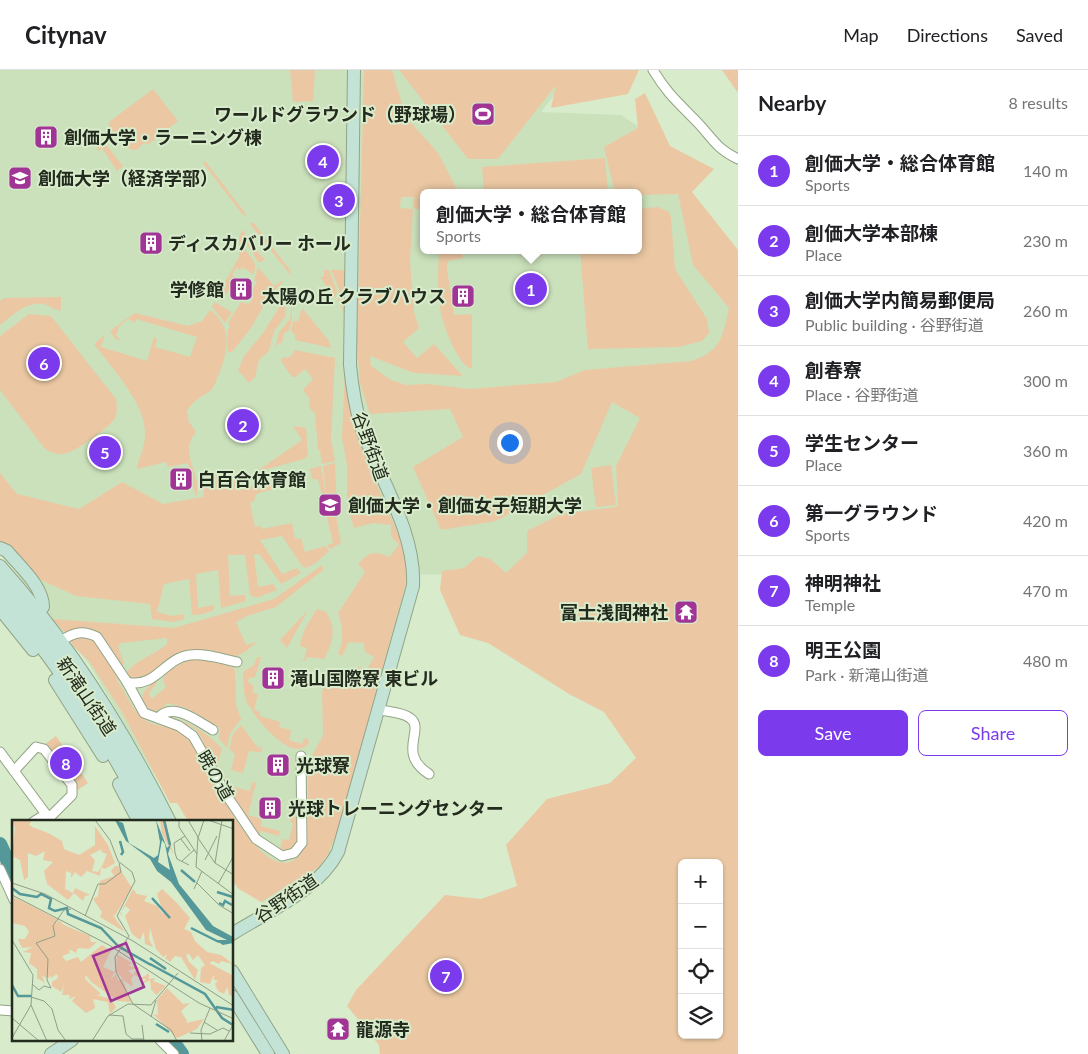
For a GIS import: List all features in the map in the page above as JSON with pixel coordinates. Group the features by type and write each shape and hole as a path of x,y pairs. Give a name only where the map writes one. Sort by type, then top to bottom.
{"main road":[{"name":"谷野街道","path":"234,933 308,885 334,860 346,833 413,586 414,569 409,544 362,427 354,401 350,366 354,70"},
{"path":"0,548 7,551 32,581 42,595 43,607"},
{"path":"0,566 61,641 120,728 169,820"},
{"name":"新滝山街道","path":"0,580 54,647 84,689 114,736 159,820"},
{"name":"新滝山街道","path":"0,595 42,648 86,709 148,820"},
{"path":"0,609 59,685 114,774 138,820"},
{"path":"234,974 283,1054"},
{"path":"242,987 270,1020 292,1054"},
{"path":"234,999 268,1054"},
{"path":"259,1041 262,1054"},
{"path":"51,1054 69,1042"}],"street":[{"path":"653,70 667,92 703,128 712,142 722,152 738,159"},
{"path":"61,641 74,633 81,632 97,637 127,682 138,685 147,682 181,658 190,655 237,662"},
{"name":"暁の道","path":"127,682 144,713 185,729 194,736 220,784 256,839 282,856 294,853 302,843 301,756"},
{"path":"158,718 164,712 171,710 186,715 213,730"},
{"path":"380,710 403,714 415,722 416,728 412,750 418,767 429,774"},
{"path":"0,752 49,818 72,795 72,785 44,749 40,747 36,747 14,770"},
{"path":"0,869 12,896"},
{"path":"162,1042 174,1054"}],"shaded area":[{"name":"創価大学・創価女子短期大学","path":"0,70 574,70 541,112 621,115 648,133 673,155 733,308 677,486 506,573 407,575 406,587 338,833 329,855 320,868 263,903 257,897 238,889 234,883 234,820 228,820 178,793 166,794 89,664 0,552"},
{"path":"290,70 315,70 313,101 293,102"},
{"path":"364,70 392,70 406,117 438,153 457,189 420,189 420,209 413,208 414,197 401,197 400,208 413,209 410,262 414,312 419,328 403,342 417,358 434,344 463,376 414,373 370,356 371,366 391,380 406,385 428,384 469,389 556,382 585,370 691,361 709,353 715,348 725,327 729,308 693,265 678,194 642,195 642,189 614,189 604,147 638,128 635,99 645,93 670,146 714,169 692,192 738,250 738,1054 380,1054 379,1045 347,1006 356,990 445,895 481,899 517,886 506,845 547,799 610,783 636,758 604,712 569,694 488,643 460,635 440,590 442,571 464,568 478,556 490,559 506,573 527,553 527,531 561,514 616,507 618,505 616,466 640,418 612,402 581,474 496,521 441,530 413,467 463,437 450,409 370,414 360,383 357,345"},
{"name":"ワールドグラウンド（野球場）","path":"399,70 639,70 628,94 551,108 556,85 498,159 468,159"},
{"path":"722,70 738,70 738,93"},
{"path":"153,89 178,121 149,144 144,143 136,150 130,149 124,144 122,136 115,134 109,126 109,122"},
{"path":"104,142 123,166 117,171 102,148 99,151 96,148"},
{"path":"605,158 608,189 484,189 482,167"},
{"path":"205,161 246,214 244,216 203,163"},
{"path":"658,207 669,212 675,269 707,319 709,333 702,341 679,347 588,349 580,254 642,254 642,209"},
{"path":"253,222 290,270 291,276 250,224"},
{"path":"242,230 245,233 243,246 254,263 255,270 253,274 242,267 240,270 236,268 232,275 236,278 222,301 216,298 239,257 239,239"},
{"path":"247,236 258,253 265,259 259,263 247,245"},
{"path":"439,254 462,254 463,258 448,261 447,269 454,315 472,314 472,369 467,367 462,361 448,336 442,319 438,274"},
{"path":"258,267 274,286 281,281 283,282 270,295 251,328 232,352 229,352 227,350 228,329 230,328 228,323 241,302 249,304 254,297 250,294 257,282 254,280"},
{"path":"324,270 329,270 337,291 335,298 320,277 324,277"},
{"path":"331,270 346,270 344,313 338,300 339,289"},
{"path":"61,297 61,310 47,305 33,304 21,309 0,325 0,301 4,298"},
{"path":"283,301 286,308 285,317 274,331 269,351 259,360 255,377 249,383 238,370 244,356 263,333"},
{"path":"214,302 232,312 225,323 212,307"},
{"path":"292,306 292,319 289,331 284,333 282,343 279,343 275,348 279,332 290,319"},
{"path":"303,309 329,341 331,348 295,340 295,335 291,331 293,321 298,321"},
{"path":"210,310 222,323 227,340 225,357 213,388 189,407 187,411 189,422 196,432 191,440 189,456 196,479 196,498 188,463 168,467 166,462 137,469 145,435 140,411 127,387 94,344 105,335 101,347 147,361 154,337 157,339 155,347 190,357 197,337 136,319 135,323 129,319 119,326 116,336 121,340 115,339 110,331 135,313 188,326 202,321"},
{"path":"29,314 51,316 116,399 115,419 103,430 68,453 56,454 45,449 0,390 0,336"},
{"path":"295,350 335,358 331,438 335,461 322,464 320,451 318,450 315,414 309,407 310,399 303,390 313,379 305,369 295,377 292,377 281,361 282,358 290,357"},
{"path":"345,370 347,392 359,438 404,549 407,567 405,587 337,832 328,854 319,867 261,902 239,889 234,882 234,820 187,820 177,803 170,803 122,712 89,661 73,646 70,639 81,638 89,640 103,649 121,682 115,678 141,717 146,721 178,731 189,739 224,801 241,827 259,849 277,861 294,860 308,840 308,764 323,735 322,692 329,671 336,669 346,671 359,667 367,670 374,657 365,652 364,643 349,642 342,656 338,654 342,634 338,613 365,572 358,564 372,553 380,553 389,557 399,545 391,536 391,525 373,523 354,528 347,506 347,465 342,438"},
{"path":"293,426 306,428 308,456 304,459 256,472 302,440"},
{"path":"335,463 337,512 332,512 326,493 323,466"},
{"path":"611,465 616,505 596,507 591,468"},
{"path":"321,466 329,514 336,516 341,543 330,549 327,545 333,543 318,479 312,479 310,469"},
{"path":"303,471 305,478 302,474 286,478 286,485 256,494 254,501 250,503 255,527 261,526 262,529 292,523 295,539 301,538 305,552 326,546 329,551 317,562 306,568 302,566 282,536 260,540 282,574 297,568 301,573 281,584 259,554 254,554 258,587 273,584 277,590 256,598 250,595 245,555 228,555 230,596 245,595 246,601 221,608 218,570 196,574 198,608 214,605 214,610 192,615 189,579 164,584 157,612 173,616 183,614 184,619 174,622 152,619 150,604 76,596 37,578 0,542 0,473 17,494 79,509 122,482 163,504 203,497 205,475 224,473 228,477 235,477 245,488"},
{"path":"322,565 323,570 276,607 247,616 236,622 246,645 257,642 245,652 232,658 176,657 141,679 129,678 126,674 133,666 167,644 167,638 121,643 118,646 124,664 121,666 100,635 86,628 65,633 52,619 174,628 274,599"},
{"path":"317,609 326,612 332,624 333,630 330,647 324,659 307,657 305,661 298,660 304,660 307,648 300,646 302,636"},
{"path":"308,610 287,648 280,640"},
{"path":"257,657 261,657 255,677 249,678 248,682 253,685 253,693 258,694 254,710 260,712 260,716 280,722 279,727 291,730 289,740 302,744 304,738 308,739 309,743 302,748 293,748 273,736 256,716 246,700 243,672 254,665"},
{"path":"200,659 233,667 235,671 236,705 241,719 230,734 227,748 219,739 220,728 186,708 167,703 163,709 153,711 143,702 143,693 160,678 149,693 152,699 166,687 163,680 173,668 184,662"},
{"path":"165,715 181,720 196,728 210,737 222,749 216,771 200,735 195,729"},
{"path":"241,725 258,748 262,746 261,752 249,751 243,773 231,770 235,754 229,749 233,734"},
{"path":"56,736 88,783 76,791 45,744"},
{"path":"224,761 221,774 229,786 250,791 252,782 256,783 248,815 262,819 261,826 280,831 279,836 261,831 259,837 220,776"},
{"path":"299,795 300,838 291,851 279,852 283,839 289,840 293,824 288,818 292,801"}],"waterway":[{"path":"0,844 12,871"},
{"path":"173,1042 182,1054"}],"place":[{"name":"ワールドグラウンド（野球場）","path":"483,114"},
{"name":"創価大学・ラーニング棟","path":"46,137"},
{"name":"創春寮","path":"323,161"},
{"name":"創価大学（経済学部）","path":"20,178"},
{"name":"創価大学内簡易郵便局","path":"339,200"},
{"name":"ディスカバリー ホール","path":"151,243"},
{"name":"学修館","path":"241,289"},
{"name":"創価大学・総合体育館","path":"531,289"},
{"name":"太陽の丘 クラブハウス","path":"463,296"},
{"name":"第一グラウンド","path":"44,363"},
{"name":"創価大学本部棟","path":"243,425"},
{"name":"学生センター","path":"105,452"},
{"name":"白百合体育館","path":"181,479"},
{"name":"創価大学・創価女子短期大学","path":"330,505"},
{"name":"富士浅間神社","path":"686,612"},
{"name":"滝山国際寮 東ビル","path":"273,678"},
{"name":"明王公園","path":"66,763"},
{"name":"光球寮","path":"278,765"},
{"name":"光球トレーニングセンター","path":"270,808"},
{"name":"神明神社","path":"446,976"},
{"name":"龍源寺","path":"338,1029"}]}
